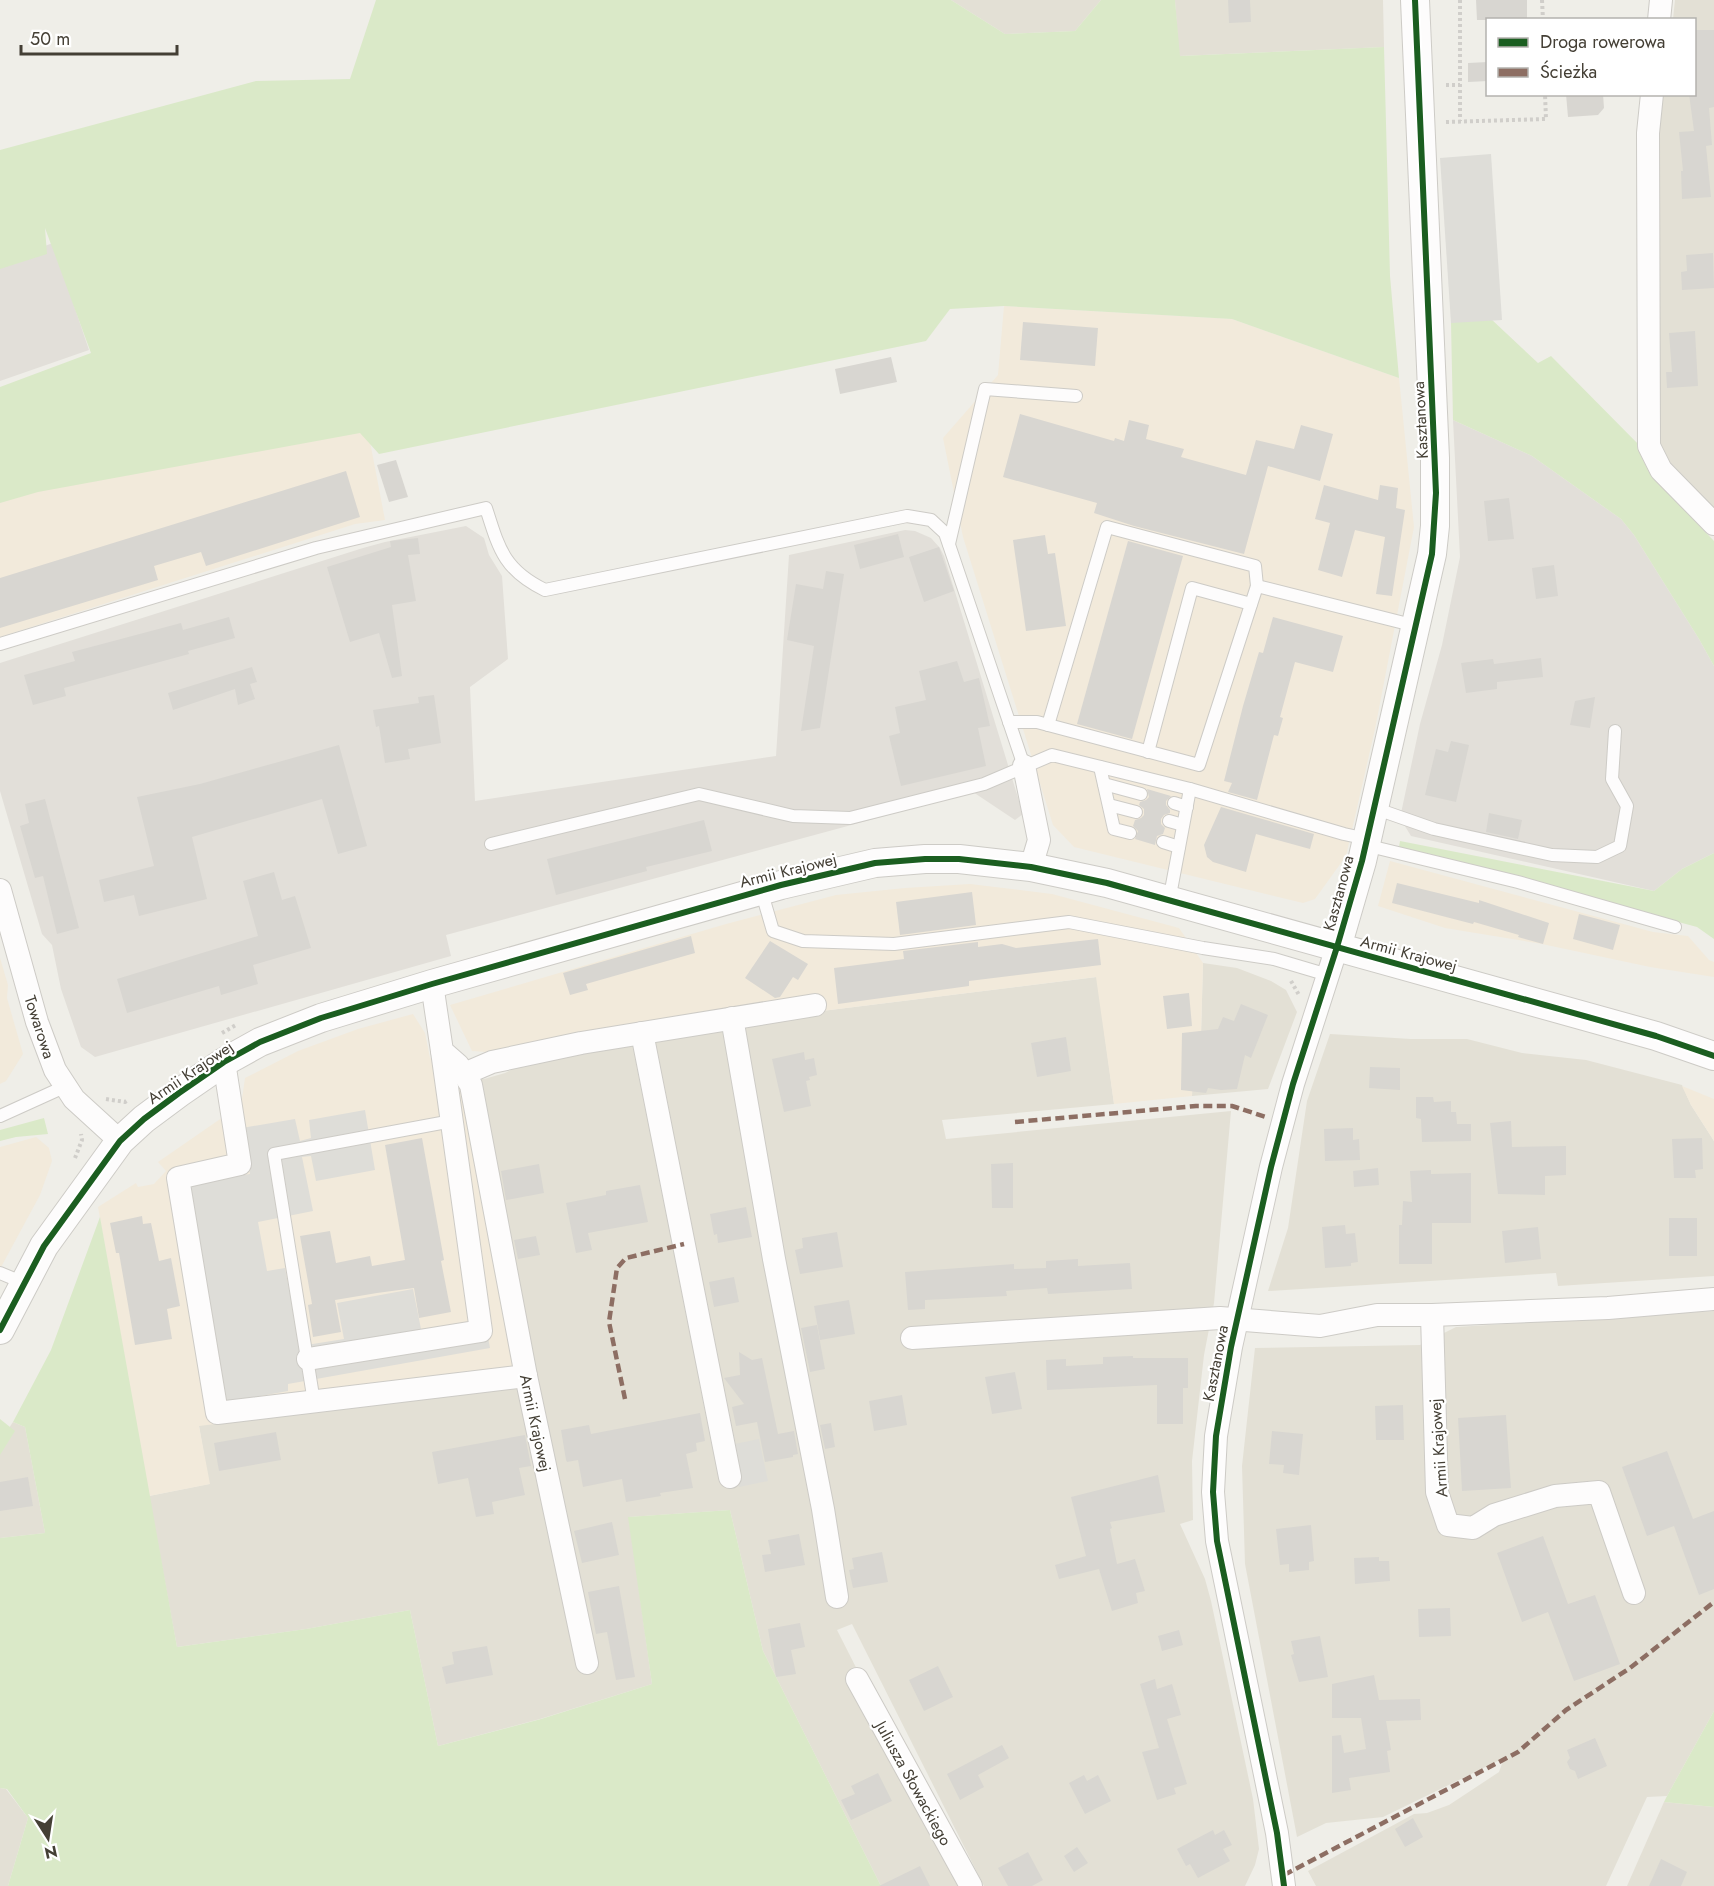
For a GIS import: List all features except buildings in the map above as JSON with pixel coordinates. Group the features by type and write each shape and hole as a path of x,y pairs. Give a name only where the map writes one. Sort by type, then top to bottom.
{"street":[{"name":"Kasztanowa","path":"1284,1886 1277,1833 1216,1541 1213,1492 1216,1436 1238,1319 1271,1167 1293,1084 1337,947 1366,842 1432,554 1436,493 1415,0"},
{"path":"1659,18 1661,0"},
{"path":"1652,96 1648,133 1649,446 1661,470 1714,524"},
{"path":"1024,766 1039,840 1031,867"},
{"name":"Armii Krajowej","path":"0,1330 12,1278 44,1246 120,1141 144,1119 224,1062 260,1042 321,1018 432,984 761,890 875,863 959,859 1031,867 1107,883 1656,1036 1714,1056"},
{"name":"Towarowa","path":"0,890 37,1022 51,1062 64,1087 74,1100 120,1141"},
{"path":"308,1359 481,1331 432,984"},
{"path":"464,1074 492,1062 581,1042 815,1005"},
{"path":"732,1018 774,1259 823,1509 837,1597"},
{"path":"642,1033 730,1477"},
{"name":"Armii Krajowej","path":"442,1051 458,1065 471,1085 526,1376 587,1663"},
{"path":"224,1062 240,1164 178,1178 217,1413 526,1376"},
{"path":"1238,1319 1320,1326 1377,1315 1608,1308 1714,1299"},
{"name":"Armii Krajowej","path":"1432,1315 1437,1492 1448,1525 1473,1528 1494,1515 1555,1496 1599,1492 1634,1593"},
{"name":"Kasztanowa","path":"912,1338 1220,1318 1238,1319"},
{"name":"Juliusza Słowackiego","path":"857,1679 971,1886"}],"lane":[{"path":"949,545 986,389 1076,396"},
{"path":"0,644 316,548 486,508 495,537 507,562 526,580 545,590 907,516 931,520 945,533 1024,766"},
{"path":"1009,722 1036,722 1199,765 1257,586 1255,566 1107,527 1048,725"},
{"path":"1257,586 1416,626"},
{"path":"1148,752 1192,588 1251,604"},
{"path":"1374,808 1434,829 1541,853 1597,857 1620,846 1627,806 1612,779 1615,731"},
{"path":"491,844 699,794 793,816 850,818 984,784 1052,755 1190,789 1366,842 1675,927"},
{"path":"1100,767 1114,829 1131,833"},
{"path":"1104,784 1141,794"},
{"path":"1169,900 1183,825 1181,805 1190,789"},
{"path":"1109,805 1136,812"},
{"path":"1169,822 1183,825"},
{"path":"1162,842 1179,847"},
{"path":"761,890 773,931 803,941 894,944 1069,922 1274,959 1328,975"},
{"path":"0,1116 64,1087"},
{"path":"314,1402 274,1155 452,1121"}],"path":[{"path":"1460,0 1460,121"},
{"path":"1542,0 1543,18"},
{"path":"1446,85 1460,85"},
{"path":"1446,122 1546,119 1545,96"}],"shaded area":[{"path":"951,0 1101,0 1075,31 1005,34"},
{"path":"1175,0 1383,0 1384,47 1179,56"},
{"path":"1675,0 1714,0 1714,515 1676,475 1661,448 1658,430 1660,119 1663,96 1696,96 1696,18 1673,18"},
{"path":"1491,154 1502,320 1451,323 1440,158"},
{"path":"53,243 89,350 0,381 0,262"},
{"path":"1004,306 1232,319 1399,378 1414,527 1375,729 1346,856 1315,899 1303,903 1074,847 1053,825 963,537 943,438 998,375"},
{"path":"1453,420 1532,456 1621,519 1634,535 1714,666 1714,853 1682,869 1654,891 1411,836 1400,818 1420,724 1442,645 1460,557"},
{"path":"367,426 385,520 355,524 0,637 0,491"},
{"path":"466,526 484,538 489,555 502,576 508,659 470,687 475,801 776,756 789,555 905,530 915,531 931,538 944,556 1023,814 1015,820 973,792 446,935 451,956 95,1057 81,1047 61,989 52,945 42,934 0,791 0,663 363,548"},
{"path":"1390,861 1653,932 1688,936 1709,960 1714,962 1714,977 1445,928 1378,906"},
{"path":"970,884 1052,894 1179,928 1203,963 1201,1035 1194,1036 1192,1096 1114,1104 1096,977 822,1011 577,1036 486,1052 472,1051 450,1005 726,924 836,895"},
{"path":"0,958 8,985 7,998 23,1054 6,1081 0,1084"},
{"path":"1203,963 1237,968 1271,981 1286,990 1297,1012 1268,1089 1192,1096 1194,1035 1201,1035"},
{"path":"1097,977 1114,1104 942,1120 946,1139 1231,1111 1214,1303 1204,1355 1192,1461 1193,1520 1180,1524 1205,1579 1211,1601 1253,1799 1259,1849 1255,1865 1245,1886 984,1886 852,1624 837,1630 967,1886 881,1886 763,1651 730,1510 629,1517 652,1684 540,1719 438,1746 410,1610 306,1629 177,1647 149,1496 209,1484 199,1426 471,1079 484,1079 505,1073 533,1059 822,1011"},
{"path":"413,1014 425,1033 430,1058 460,1082 525,1378 480,1391 199,1426 210,1484 149,1496 98,1207 136,1183 138,1187 154,1184 166,1171 158,1162 226,1115 240,1113 245,1078 298,1051 358,1029"},
{"path":"1330,1034 1411,1039 1467,1039 1522,1053 1586,1060 1682,1085 1691,1105 1714,1141 1714,1276 1558,1286 1556,1273 1268,1291 1288,1228 1307,1101"},
{"path":"1682,1086 1714,1099 1714,1141 1691,1105"},
{"path":"365,1110 375,1170 316,1181 311,1156 302,1157 313,1211 258,1222 267,1271 285,1268 300,1346 344,1339 337,1303 413,1289 424,1344 487,1332 490,1348 288,1384 288,1391 227,1402 186,1184 250,1174 242,1128 295,1119 300,1141 311,1138 309,1120"},
{"path":"36,1137 49,1148 52,1161 40,1195 0,1269 0,1147"},
{"path":"1714,1311 1714,1711 1667,1796 1647,1797 1606,1886 1316,1886 1308,1871 1414,1814 1427,1813 1449,1805 1499,1772 1504,1758 1383,1817 1326,1823 1297,1837 1245,1564 1242,1466 1255,1348 1420,1345 1456,1327"},
{"path":"13,1422 25,1427 45,1533 0,1538 0,1442"},
{"path":"759,1439 768,1481 739,1487 730,1445"},
{"path":"0,1788 6,1789 28,1818 8,1886 0,1886"},
{"path":"1664,1802 1714,1807 1714,1886 1627,1886"}],"green space":[{"path":"376,0 951,0 1005,34 1075,31 1101,0 1175,0 1180,56 1384,47 1390,276 1399,378 1232,319 1004,306 950,309 926,341 379,454 360,433 38,492 0,503 0,387 91,353 45,228 47,254 0,269 0,150 256,81 350,79"},
{"path":"1475,304 1538,363 1551,356 1643,449 1662,487 1714,541 1714,666 1634,535 1621,519 1532,456 1453,420 1451,323"},
{"path":"1400,841 1654,891 1682,869 1714,853 1714,939 1697,927 1399,847"},
{"path":"44,1118 48,1134 0,1141 0,1130"},
{"path":"100,1217 177,1647 306,1629 410,1610 438,1746 541,1719 652,1684 628,1517 730,1510 763,1651 881,1886 8,1886 28,1818 7,1789 0,1788 0,1538 45,1533 25,1427 13,1422 51,1350"},
{"path":"0,1419 15,1431 0,1455"},
{"path":"1714,1711 1714,1807 1664,1802 1667,1796"}],"marked path":[{"path":"1015,1122 1196,1106 1232,1106 1266,1117"},
{"path":"625,1399 609,1322 617,1268 626,1258 684,1244"},
{"path":"1284,1875 1518,1752 1566,1710 1630,1668 1714,1602"}],"cycle path":[{"path":"1284,1886 1277,1833 1217,1541 1213,1492 1216,1436 1231,1347 1271,1167 1293,1084 1362,861 1432,554 1436,493 1415,0"},
{"path":"0,1330 44,1246 120,1141 144,1119 179,1093 224,1062 260,1042 321,1018 432,984 781,885 875,863 959,859 1031,867 1107,883 1656,1036 1714,1056"}]}
